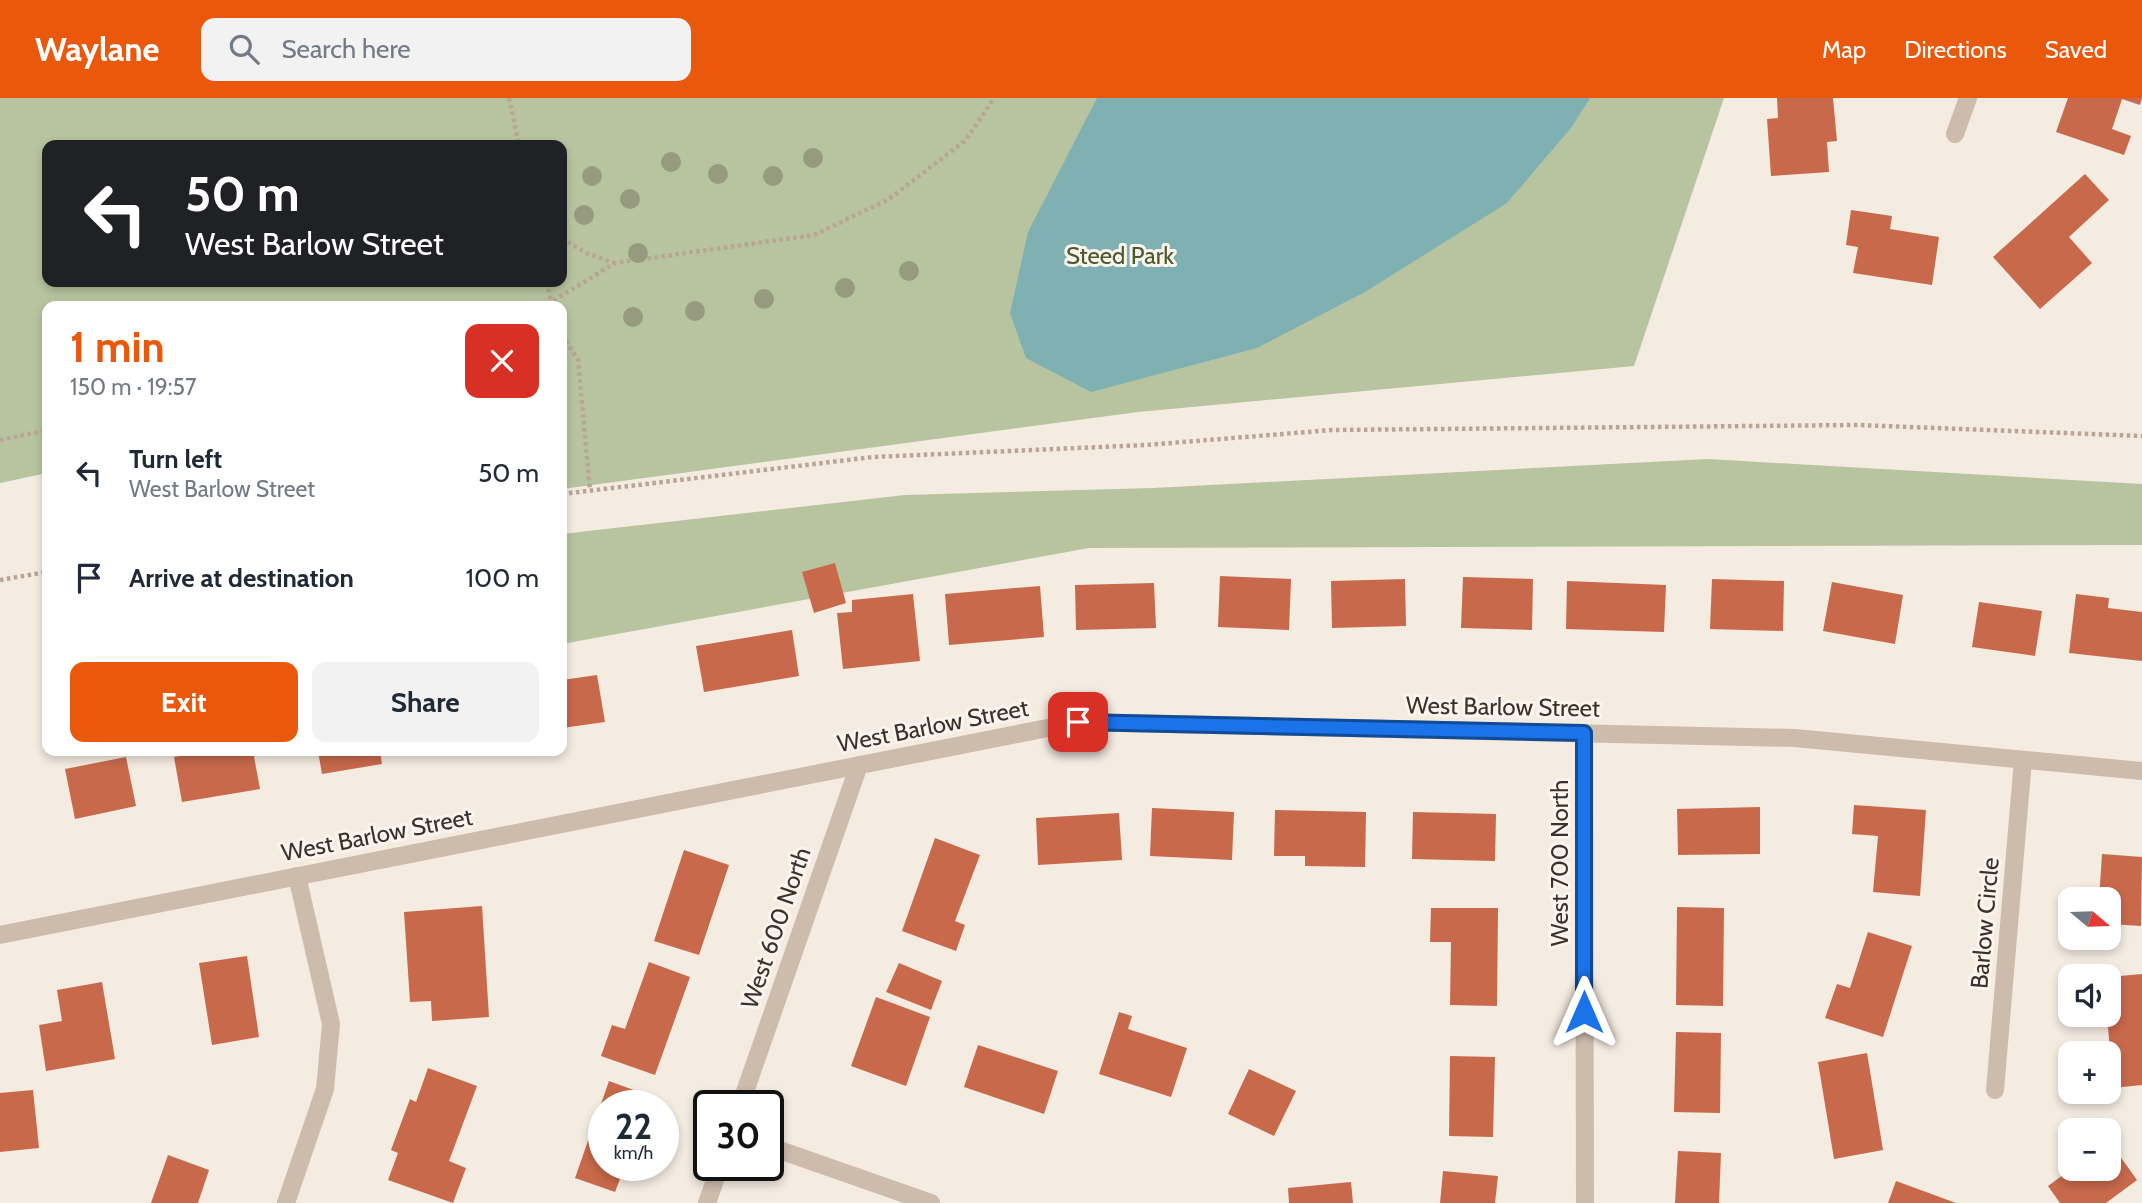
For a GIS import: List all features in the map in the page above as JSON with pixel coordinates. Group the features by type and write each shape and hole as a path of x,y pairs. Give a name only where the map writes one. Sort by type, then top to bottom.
{"street":[{"path":"1955,134 1968,98"},
{"name":"West Barlow Street","path":"0,935 1078,722 1795,738 2142,771"},
{"name":"West 700 North","path":"1584,733 1585,1203"},
{"name":"Barlow Circle","path":"1995,1090 2023,760"},
{"name":"West 600 North","path":"746,1090 859,765"},
{"path":"286,1203 325,1090 331,1024 297,876"},
{"path":"784,1152 931,1203"},
{"path":"707,1203 715,1181"}],"path":[{"path":"509,98 518,140"},
{"path":"555,301 615,263 814,235 889,199 955,149 966,140 994,98"},
{"path":"567,241 586,253 615,263"},
{"path":"567,343 578,360 590,490"},
{"path":"567,493 873,457 1146,445 1332,430 1858,425 2142,436"},
{"path":"0,440 42,431"},
{"path":"0,580 42,573"}],"green space":[{"name":"Steed Park","path":"0,98 1724,98 1634,366 1138,412 567,488 567,301 42,301 42,474 0,483"},
{"path":"1708,459 2142,484 2142,545 1089,548 567,643 567,533 905,495 1153,488"}],"water":[{"path":"1097,98 1590,98 1571,128 1507,203 1365,292 1257,348 1091,392 1026,358 1010,313 1028,232"}],"building":[{"path":"1777,98 1833,98 1837,141 1827,142 1829,172 1771,176 1767,119 1778,118"},
{"path":"2068,98 2142,98 2140,105 2122,99 2112,129 2131,136 2124,155 2056,132"},
{"path":"2085,174 2109,200 2069,237 2092,263 2040,309 1993,257"},
{"path":"1851,210 1892,216 1890,229 1939,237 1932,285 1853,273 1858,247 1846,245"},
{"path":"835,563 846,603 814,613 802,572"},
{"path":"1220,576 1291,579 1289,630 1218,627"},
{"path":"1463,577 1533,579 1532,630 1461,628"},
{"path":"1405,579 1406,626 1332,628 1331,581"},
{"path":"1712,579 1784,581 1783,631 1710,629"},
{"path":"1567,581 1666,585 1664,632 1566,629"},
{"path":"1832,582 1903,595 1895,644 1823,631"},
{"path":"1154,583 1156,628 1076,630 1075,585"},
{"path":"1040,586 1044,637 949,645 945,594"},
{"path":"913,594 920,661 843,669 837,613 852,612 852,600"},
{"path":"2076,594 2109,598 2108,608 2142,612 2142,661 2069,653"},
{"path":"1979,602 2042,611 2035,656 1972,647"},
{"path":"792,630 799,676 704,692 696,646"},
{"path":"597,675 605,722 567,727 567,679"},
{"path":"254,756 260,789 182,802 174,757"},
{"path":"319,756 381,756 382,764 322,774"},
{"path":"126,757 136,806 75,819 65,769"},
{"path":"1854,805 1926,810 1920,896 1873,892 1878,836 1852,834"},
{"path":"1760,807 1760,854 1678,855 1677,809"},
{"path":"1152,808 1234,812 1232,860 1150,856"},
{"path":"1275,810 1366,812 1365,867 1305,866 1305,856 1274,856"},
{"path":"1413,812 1496,814 1495,861 1412,859"},
{"path":"1119,813 1122,860 1038,865 1036,818"},
{"path":"935,838 980,855 955,921 965,925 956,951 902,931"},
{"path":"684,850 729,865 699,955 654,941"},
{"path":"2102,854 2142,857 2141,926 2121,925 2121,887 2100,887"},
{"path":"482,906 489,1017 432,1021 431,1001 410,1002 404,912"},
{"path":"1677,907 1724,908 1723,1006 1676,1005"},
{"path":"1431,908 1498,908 1497,1006 1450,1005 1451,942 1430,942"},
{"path":"1868,932 1912,946 1883,1037 1825,1018 1837,984 1850,988"},
{"path":"247,956 259,1037 212,1045 199,963"},
{"path":"649,962 690,977 655,1075 601,1056 612,1025 625,1029"},
{"path":"899,963 942,981 931,1010 886,992"},
{"path":"2142,974 2142,1085 2121,1087 2121,1041 2109,1041 2108,1027 2121,1027 2121,976"},
{"path":"102,982 115,1059 46,1071 39,1025 62,1021 57,990"},
{"path":"876,997 930,1017 906,1086 851,1066"},
{"path":"1119,1012 1132,1016 1128,1029 1187,1048 1171,1097 1099,1074"},
{"path":"1676,1032 1721,1033 1720,1113 1674,1112"},
{"path":"978,1045 1058,1071 1044,1114 964,1087"},
{"path":"1867,1053 1883,1150 1834,1159 1818,1062"},
{"path":"1450,1056 1495,1057 1493,1137 1449,1136"},
{"path":"428,1068 477,1086 449,1161 466,1168 453,1203 388,1180 398,1153 391,1150 410,1099 416,1102"},
{"path":"1249,1069 1296,1091 1274,1136 1228,1114"},
{"path":"609,1081 634,1090 606,1090"},
{"path":"33,1090 39,1148 0,1152 0,1093"},
{"path":"588,1141 588,1181 619,1181 615,1192 575,1178"},
{"path":"1678,1151 1721,1153 1719,1203 1675,1203"},
{"path":"168,1155 209,1170 198,1203 151,1203"},
{"path":"2121,1158 2137,1180 2106,1203 2060,1203 2048,1186 2058,1179 2058,1181 2121,1181"},
{"path":"1443,1171 1498,1176 1495,1203 1440,1203"},
{"path":"1896,1181 1956,1203 1888,1203"},
{"path":"1351,1182 1353,1203 1289,1203 1288,1188"}],"route":[{"path":"1078,722 1584,733 1584,1012"}]}
